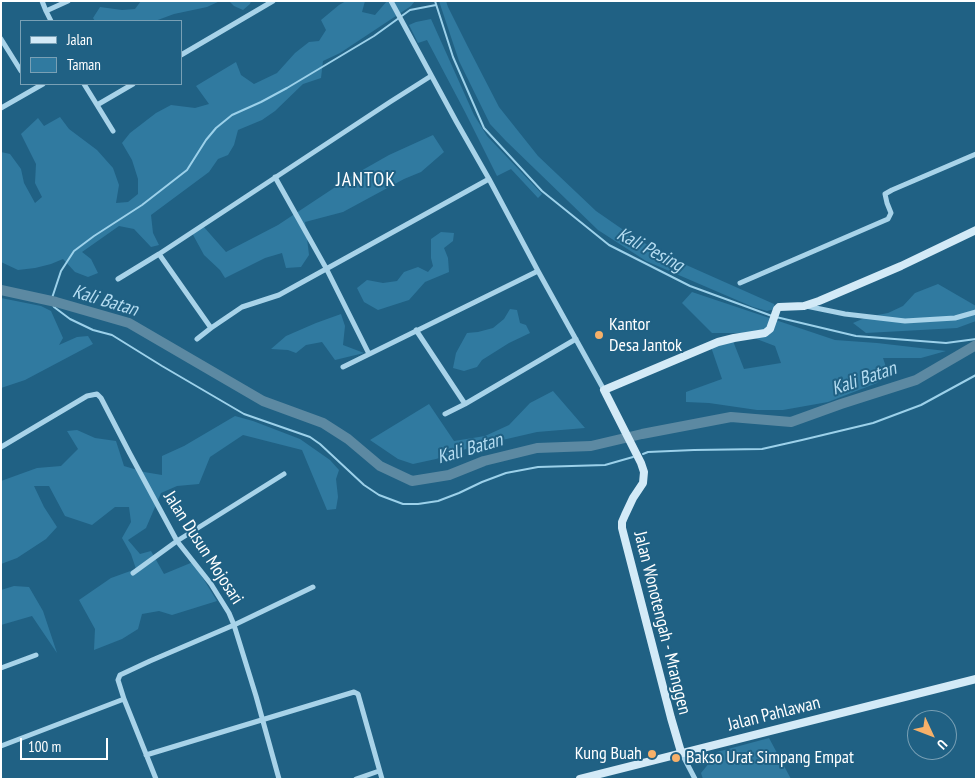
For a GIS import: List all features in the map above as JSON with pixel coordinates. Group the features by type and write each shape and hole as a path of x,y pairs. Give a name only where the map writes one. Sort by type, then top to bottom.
{"street":[{"path":"42,1 50,20"},
{"path":"46,11 68,1"},
{"path":"182,53 273,1"},
{"path":"392,1 431,76 604,390 718,342 768,332 772,327 779,307 804,306 845,314 905,321 955,318 976,312"},
{"path":"1,38 20,69"},
{"path":"118,279 160,254 431,76"},
{"path":"30,85 33,90"},
{"path":"1,108 41,85"},
{"path":"85,85 113,131"},
{"path":"97,106 131,85"},
{"path":"740,283 888,219 891,213 885,194 976,154"},
{"path":"276,177 326,268 369,354"},
{"path":"196,339 242,307 278,295 489,179"},
{"path":"804,306 901,266 976,230"},
{"path":"160,254 211,328"},
{"path":"343,366 538,271"},
{"path":"416,330 465,404"},
{"path":"445,414 576,339"},
{"name":"Jalan Wonotengah - Mranggen","path":"604,390 633,446 644,472 643,483 625,515 622,528 681,752"},
{"name":"Jalan Dusun Mojosari","path":"1,447 87,396 96,394 100,398 177,541 221,599 234,625 279,779"},
{"path":"133,574 177,541 284,474"},
{"path":"156,779 124,699 118,680 120,675 123,672 234,625 313,587"},
{"path":"1,668 36,654"},
{"name":"Jalan Pahlawan","path":"580,779 976,679"},
{"path":"146,756 354,692 358,694 382,779"},
{"path":"1,746 124,699"},
{"path":"681,752 695,779"},
{"path":"356,779 379,771"}],"green space":[{"path":"141,1 220,1 207,7 174,14 158,20 94,20 93,18 100,7 122,10 135,9"},
{"path":"229,1 251,1 243,10 234,6"},
{"path":"346,1 365,1 362,12 375,15 387,1 415,1 411,6 340,53 323,61 321,78 303,84 275,111 262,120 238,130 234,145 228,155 218,159 209,172 151,215 153,233 159,245 151,247 134,229 119,226 82,252 91,259 98,273 88,277 75,272 63,259 35,268 18,270 1,262 1,152 10,154 21,169 24,183 35,203 42,197 35,183 36,164 21,134 38,118 44,126 60,117 69,129 97,150 113,168 119,185 116,203 128,202 138,194 138,179 132,160 122,143 130,133 156,113 171,105 195,108 209,104 196,86 236,62 241,75 254,84 277,73 295,53 309,42 319,41 326,30 321,20"},
{"path":"439,1 446,1 499,107 538,156 596,211 635,238 684,264 774,304 775,309 767,311 753,307 646,261 598,230 490,124 459,61"},
{"path":"431,19 474,115 487,136 542,194 538,198 511,169 497,176 427,40 418,43 409,25"},
{"path":"433,135 444,152 421,172 404,179 343,212 305,222 309,255 301,267 286,268 282,253 265,258 225,278 220,270 204,255 192,233 203,226 226,252 278,225 352,176 389,155"},
{"path":"441,232 454,233 453,241 444,248 448,258 449,272 425,282 409,300 378,310 364,302 357,288 367,280 383,283 397,281 404,272 418,267 428,272 433,266 431,239"},
{"path":"938,284 976,306 976,321 957,328 866,333 853,323 867,317 888,313 903,306 915,293"},
{"path":"692,292 835,340 946,351 921,358 883,358 887,370 877,383 828,402 783,410 757,410 709,403 686,402 686,392 722,379 711,347 733,341 744,369 781,363 775,346 741,333 712,333 682,303"},
{"path":"1,298 41,306 51,311 63,338 59,345 77,337 88,336 93,344 25,380 1,388"},
{"path":"510,309 517,310 520,323 526,325 530,333 509,343 482,360 477,367 464,371 453,368 456,353 467,333 493,328 504,319"},
{"path":"341,314 345,326 343,345 364,353 335,360 322,342 306,345 296,353 288,350 271,349 286,336"},
{"path":"553,391 585,428 537,432 472,447 436,459 413,464 398,459 370,440 429,404 454,441 485,436 509,425 530,403"},
{"path":"235,416 300,439 330,460 339,470 336,479 338,497 336,509 327,510 302,450 243,435 210,457 199,484 177,486 161,493 146,528 128,540 140,554 151,551 164,574 193,562 217,601 172,615 159,611 142,614 138,629 122,639 94,650 95,629 79,600 111,578 136,569 131,554 122,538 131,522 129,507 115,507 92,525 65,516 49,486 34,486 44,507 57,527 46,539 17,558 1,564 1,481 37,468 61,466 78,449 67,431 77,430 95,438 116,441 124,466 162,475 162,456 184,446"},
{"path":"14,586 29,587 43,611 57,653 32,616 1,625 1,590"},
{"path":"769,738 791,779 703,779 701,773 717,752"}],"waterway":[{"name":"Kali Pesing","path":"435,1 453,57 484,128 542,191 609,245 690,286 772,316"},
{"path":"436,5 410,10 374,36 287,88 232,115 216,128 206,140 187,170 142,205 74,251 61,271 51,301 54,307 70,319 93,330 112,335 244,414 310,437 364,485 379,495 403,504 438,501 506,473 538,467 605,465 633,457"},
{"name":"Kali Batan","path":"1,290 56,302 129,323 263,401 323,423 348,439 380,466 412,481 449,475 484,461 537,448 591,446 731,417 791,422 916,380 976,345"},
{"name":"Kali Pesing","path":"776,317 856,336 946,343 976,339"},
{"path":"643,454 648,452 694,450 762,449 802,440 873,423 921,405 976,375"}],"place":[{"name":"Kantor Desa Jantok","path":"599,335"},
{"name":"Kung Buah","path":"652,754"},
{"name":"Bakso Urat Simpang Empat","path":"676,758"}],"district":[{"name":"JANTOK","path":"366,180"}]}
